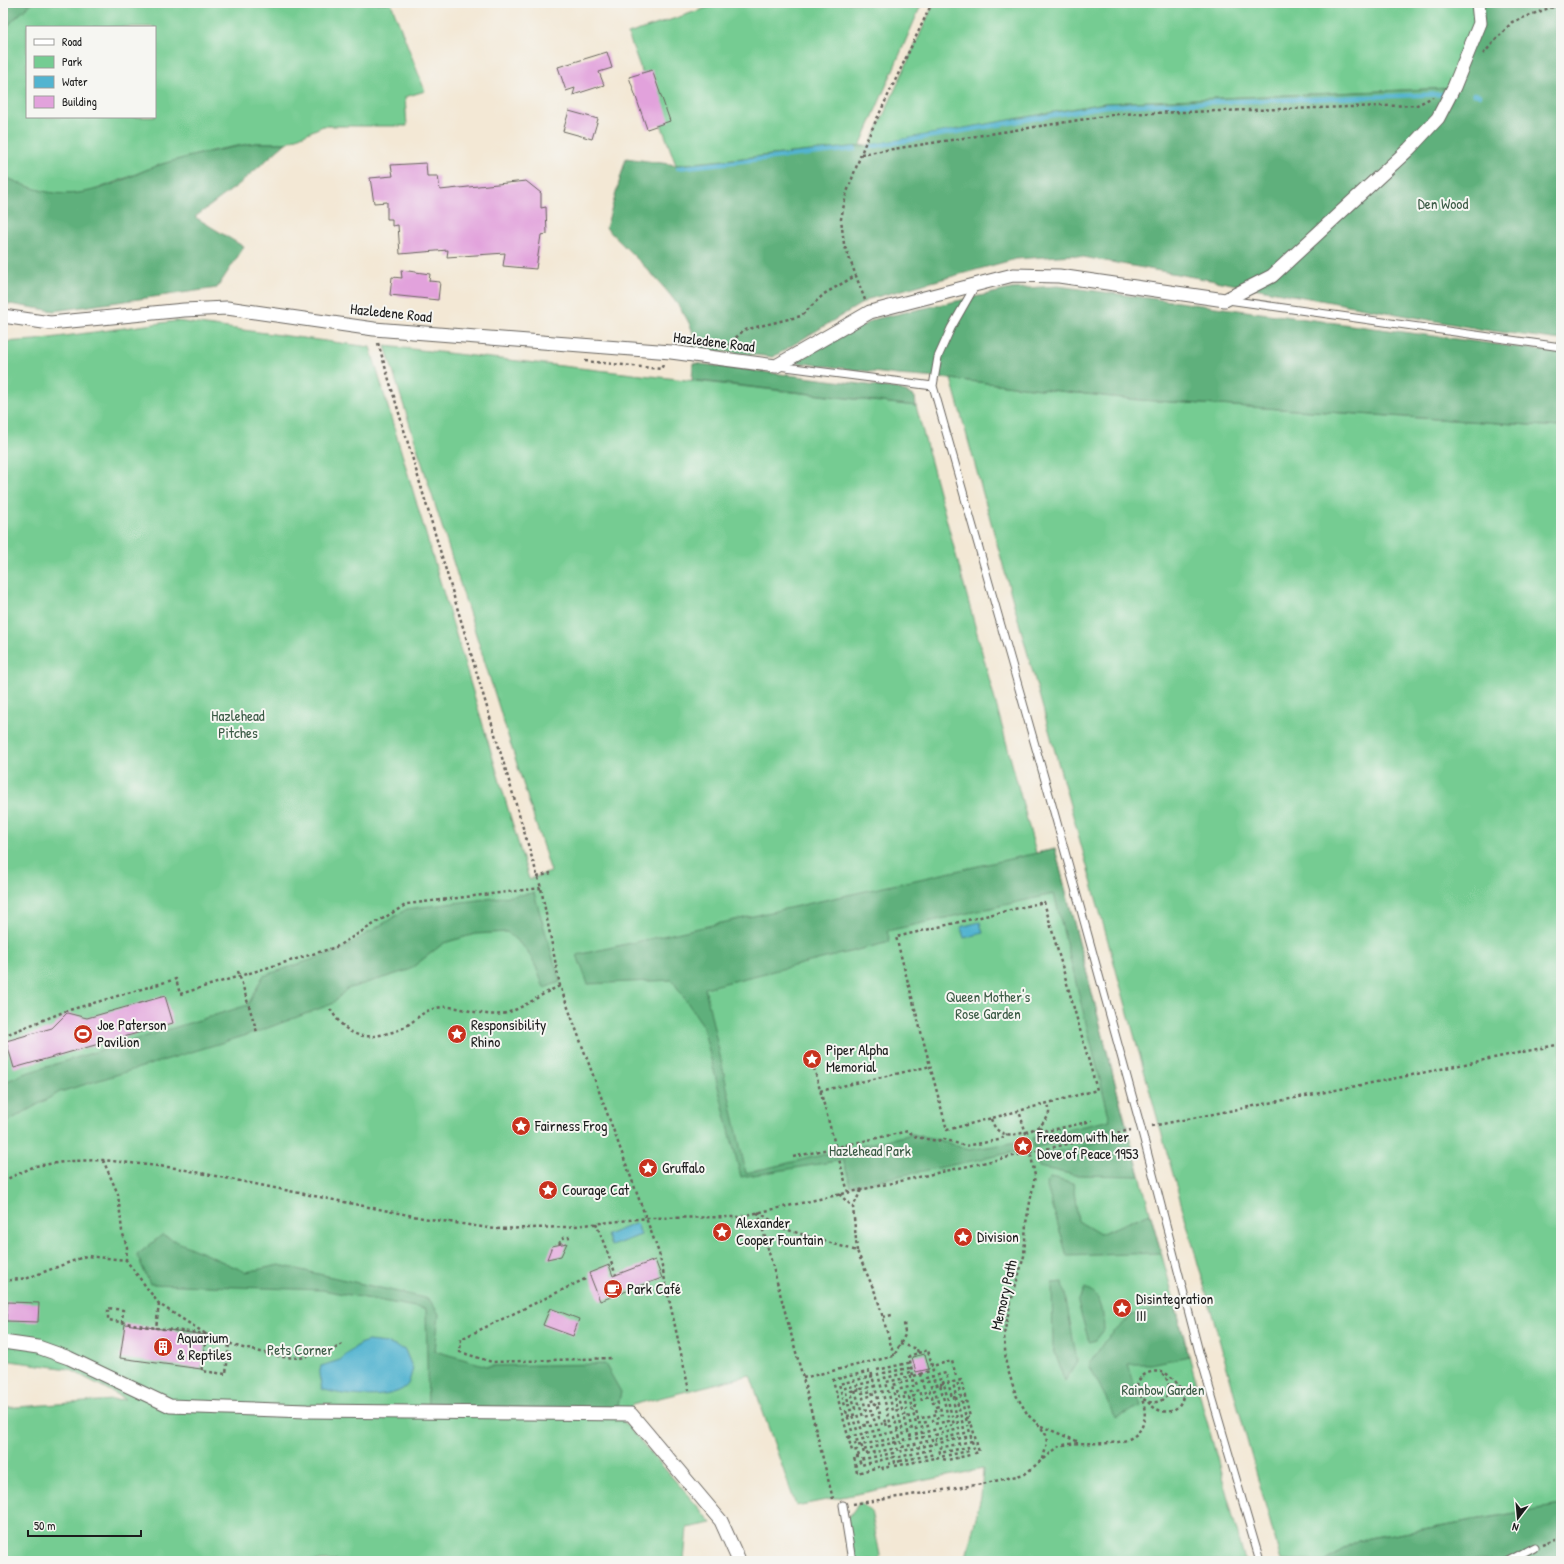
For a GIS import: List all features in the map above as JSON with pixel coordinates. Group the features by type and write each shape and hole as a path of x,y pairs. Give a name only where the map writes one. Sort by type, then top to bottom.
{"street":[{"path":"776,366 870,312 1013,276 1059,276 1225,300 1272,276 1398,159 1438,118 1454,87 1480,23 1478,3"},
{"name":"Hazledene Road","path":"3,316 50,323 184,310 227,308 374,329 671,352 776,366"},
{"path":"3,1342 38,1347 69,1358 170,1406 307,1411 631,1414 721,1521 739,1561"}],"lane":[{"path":"975,285 951,328 938,357 933,386 1052,804 1141,1128 1199,1352 1260,1561"},
{"path":"1225,300 1561,347"},
{"path":"776,366 933,386"},
{"path":"843,1505 852,1561"},
{"path":"1508,1561 1534,1547"}],"path":[{"path":"870,312 844,244 841,219 846,195 861,154 932,3"},
{"path":"1480,57 1512,22 1561,5"},
{"path":"861,154 1118,114 1417,105 1454,87"},
{"path":"714,357 744,330 801,316 824,294 855,276"},
{"path":"374,329 537,877 560,986 647,1218 661,1261 689,1390"},
{"path":"537,877 551,872"},
{"path":"3,1036 66,1011 176,979 180,994 336,947 407,904 540,888"},
{"path":"1044,902 1097,1090 1048,1104 948,1130 896,937 1044,902"},
{"path":"238,971 257,1032"},
{"path":"330,1009 343,1027 354,1035 366,1037 396,1031 407,1026 425,1011 444,1007 490,1014 505,1013 544,992 560,986"},
{"path":"3,1181 35,1166 71,1161 103,1160 176,1168 423,1218 495,1229 566,1227 647,1218 738,1216 1141,1128 1561,1044"},
{"path":"820,1091 930,1066"},
{"path":"814,1068 848,1192"},
{"path":"793,1157 908,1131 916,1137 937,1141 944,1139 965,1146 998,1140 1007,1134 1038,1127 1048,1117 1048,1104"},
{"name":"Memory Path","path":"1019,1111 1031,1153 1035,1176 1026,1223 1024,1256 1010,1305 1004,1334 1006,1364 1016,1395 1028,1415 1040,1426 1046,1435 1048,1443 1043,1459"},
{"path":"991,1119 994,1127 1007,1134"},
{"path":"1038,1127 1047,1131 1092,1120"},
{"path":"103,1160 118,1194 122,1231 128,1247 126,1260 159,1304 206,1334 250,1350 283,1357 300,1358 333,1350 342,1344"},
{"path":"862,1188 854,1207 857,1251 877,1297 894,1356"},
{"path":"839,1194 854,1207"},
{"path":"758,1212 785,1229 857,1251"},
{"path":"758,1212 803,1378 833,1499 843,1505 982,1484 1025,1474 1062,1446 1080,1442 1112,1443 1129,1439 1135,1435 1142,1426 1145,1413 1139,1393 1139,1380 1143,1374 1149,1371 1169,1375 1176,1381 1183,1397 1176,1410 1168,1412 1152,1406 1139,1393"},
{"path":"596,1223 616,1274"},
{"path":"559,1244 563,1238 570,1237"},
{"path":"3,1281 28,1278 86,1256 126,1260"},
{"path":"585,1279 461,1338 460,1352 492,1362 612,1358"},
{"path":"156,1328 159,1304"},
{"path":"122,1323 123,1310 108,1308 108,1320 122,1323 156,1328 206,1334"},
{"path":"883,1317 892,1315"},
{"path":"803,1378 894,1356 905,1335 904,1322"},
{"path":"206,1334 202,1371 226,1374 230,1344"},
{"path":"900,1344 917,1349 918,1353"},
{"path":"912,1376 909,1356 928,1350 933,1370 920,1374 912,1376 886,1382 893,1411 898,1410 892,1386 915,1380 917,1385 897,1390 902,1410 907,1409 903,1394 919,1390 922,1401"},
{"path":"932,1366 952,1361 956,1376"},
{"path":"885,1418 887,1427 891,1426 877,1370 908,1363 909,1368 884,1374 885,1378 910,1372 912,1376"},
{"path":"861,1389 862,1393 872,1391 873,1395 863,1398 866,1411 871,1410 869,1402 874,1400 876,1408 880,1407 872,1371 833,1380 852,1451 857,1450 861,1465 894,1457 895,1464"},
{"path":"916,1399 914,1400 918,1419 937,1414 935,1407 940,1406 942,1418 933,1420 934,1424 949,1421 942,1379 927,1382 926,1378 946,1373 952,1398 956,1397"},
{"path":"1148,1402 1161,1401 1169,1391 1170,1384 1162,1373"},
{"path":"920,1374 926,1397 932,1396 933,1403 938,1402 936,1390 930,1392 929,1387 942,1384"},
{"path":"873,1376 839,1384 844,1406 849,1405 845,1388 874,1381"},
{"path":"898,1431 854,1441 856,1446 895,1438 898,1452 966,1437 953,1382 961,1380 970,1417 966,1418 967,1423 971,1422 979,1452 975,1453 968,1425"},
{"path":"915,1396 909,1397 916,1424 926,1422 928,1426 912,1430 908,1414 904,1415 908,1436 954,1425 942,1384"},
{"path":"852,1431 846,1411 855,1409 851,1392 875,1386"},
{"path":"855,1390 863,1417 873,1414 874,1420 879,1418 878,1413 883,1412"},
{"path":"958,1403 954,1404 959,1429 935,1435 936,1440 965,1433"},
{"path":"847,1416 857,1414 861,1428 865,1427 864,1423 869,1422 870,1426 886,1422"},
{"path":"852,1415 856,1430"},
{"path":"899,1416 905,1440 931,1436 932,1440 902,1447 898,1431 894,1417 899,1416"},
{"path":"1040,1426 1080,1442"},
{"path":"848,1437 882,1429"},
{"path":"858,1456 854,1457 857,1473 882,1466 883,1469 888,1468 887,1464 940,1458 969,1451 968,1447 940,1453 939,1448 972,1441"},
{"path":"863,1450 896,1442"},
{"path":"860,1460 893,1453 892,1449 864,1454 861,1444"},
{"path":"900,1461 899,1456 934,1449"},
{"path":"895,1464 900,1461 935,1454"},
{"path":"940,1458 947,1460 970,1455"},
{"path":"1534,1547 1561,1537"}],"green space":[{"path":"3,3 32,3 12,21 3,33"},
{"path":"32,3 391,3 425,91 405,97 407,126 323,126 286,143 255,143 215,150 159,165 92,191 72,194 50,193 31,189 3,176 3,33 12,21"},
{"path":"721,3 922,3 860,146 676,165 628,34"},
{"path":"934,3 1473,3 1476,23 1451,88 1105,103 870,145"},
{"name":"Den Wood","path":"1473,3 1561,3 1561,340 1485,330 1072,255 1016,259 869,299 773,357 693,348 692,330 686,317 677,304 654,276 606,228 626,158 676,165 870,145 1105,103 1451,88 1476,23"},
{"path":"255,143 286,143 238,185 195,217 244,247 217,288 54,311 3,303 3,176 35,189 62,194 76,193 90,191 123,180 171,161 207,152"},
{"path":"1058,286 1561,353 1561,427 1140,400 951,379 897,375 794,362 875,319 1011,289"},
{"path":"176,321 370,347 529,879 551,872 385,346 916,406 1036,853 1055,849 1118,1094 1245,1561 965,1561 981,1497 983,1469 796,1506 750,1375 632,1405 624,1422 712,1523 687,1528 684,1561 3,1561 3,1408 126,1399 69,1369 3,1360 3,342 35,340"},
{"path":"693,363 900,389 915,397 916,406 692,380"},
{"path":"951,379 1140,400 1561,427 1561,1505 1358,1540 1326,1561 1281,1561"},
{"name":"Hazlehead Park","path":"1055,849 1126,1126 1034,1148 1032,1138 1110,1120 1054,894 887,931 890,942 705,988 746,1173 912,1134 936,1139 969,1150 1023,1141 1024,1150 851,1186 843,1160 741,1177 702,1024 672,980 588,984 577,955"},
{"path":"534,893 560,982 544,988 536,967 527,950 507,932 475,934 444,943 409,970 347,989 332,1004 257,1032 60,1092 3,1124 3,1083 23,1074 248,1005 263,976 340,950 407,909"},
{"path":"1129,1135 1140,1176 1074,1175 1039,1167 1036,1156"},
{"path":"1050,1178 1073,1183 1078,1221 1100,1234 1150,1213 1161,1253 1067,1256 1046,1183"},
{"path":"162,1235 246,1272 279,1265 429,1299 439,1314 435,1351 487,1366 605,1364 621,1392 617,1410 428,1413 426,1309 322,1290 150,1284 137,1255"},
{"path":"1063,1282 1077,1362 1065,1381 1053,1347 1052,1283"},
{"path":"1085,1288 1091,1291 1099,1300 1104,1323 1104,1330 1096,1340 1089,1342 1078,1303"},
{"path":"1175,1305 1189,1356 1151,1364 1128,1364 1141,1406 1116,1418 1089,1365 1104,1342 1132,1315"},
{"path":"860,1502 871,1511 880,1555 879,1561 855,1561 847,1519"},
{"path":"1561,1505 1561,1561 1326,1561 1358,1540"}],"water":[{"path":"980,922 983,933 964,938 961,927"},
{"path":"637,1223 641,1235 611,1246 607,1235"},
{"path":"368,1341 387,1343 405,1350 413,1369 408,1384 402,1390 392,1393 367,1396 341,1394 322,1389 319,1375 321,1366 340,1360 359,1344"}],"building":[{"path":"607,52 612,68 599,72 604,85 573,95 575,88 566,91 558,67"},
{"path":"652,70 670,121 647,129 629,77"},
{"path":"569,111 598,119 592,139 563,131"},
{"path":"426,163 427,176 438,176 440,190 526,181 541,193 541,208 546,207 547,234 541,235 536,269 503,266 505,253 447,257 448,250 400,254 398,225 392,226 392,219 387,219 387,202 374,203 370,178 393,176 391,165"},
{"path":"401,270 430,274 429,281 440,282 438,300 390,295 392,277 402,278"},
{"name":"Joe Paterson Pavilion","path":"165,996 173,1023 14,1068 6,1041 52,1028 67,1013 87,1018"},
{"path":"567,1243 561,1256 547,1259 552,1246"},
{"name":"Park Café","path":"655,1260 662,1278 600,1301 589,1273 609,1265 613,1276"},
{"path":"7,1302 39,1303 38,1322 6,1321"},
{"path":"550,1308 579,1319 573,1336 543,1325"},
{"name":"Aquarium & Reptiles","path":"125,1324 206,1335 201,1369 120,1358"},
{"path":"925,1354 929,1369 916,1372 912,1357"}],"waterway":[{"path":"870,147 1106,106 1448,94"},
{"path":"1474,94 1479,95"},
{"path":"678,168 855,149"}],"place":[{"name":"Joe Paterson Pavilion","path":"83,1034"},
{"name":"Responsibility Rhino","path":"457,1034"},
{"name":"Piper Alpha Memorial","path":"812,1059"},
{"name":"Fairness Frog","path":"521,1126"},
{"name":"Freedom with her Dove of Peace 1953","path":"1023,1146"},
{"name":"Gruffalo","path":"648,1168"},
{"name":"Courage Cat","path":"548,1190"},
{"name":"Alexander Cooper Fountain","path":"722,1232"},
{"name":"Division","path":"963,1237"},
{"name":"Park Café","path":"613,1289"},
{"name":"Disintegration III","path":"1122,1308"},
{"name":"Aquarium & Reptiles","path":"163,1347"}],"park label":[{"name":"Hazlehead Pitches","path":"238,724"},
{"name":"Queen Mother's Rose Garden","path":"988,1006"},
{"name":"Pets Corner","path":"300,1350"},
{"name":"Rainbow Garden","path":"1163,1390"}]}
